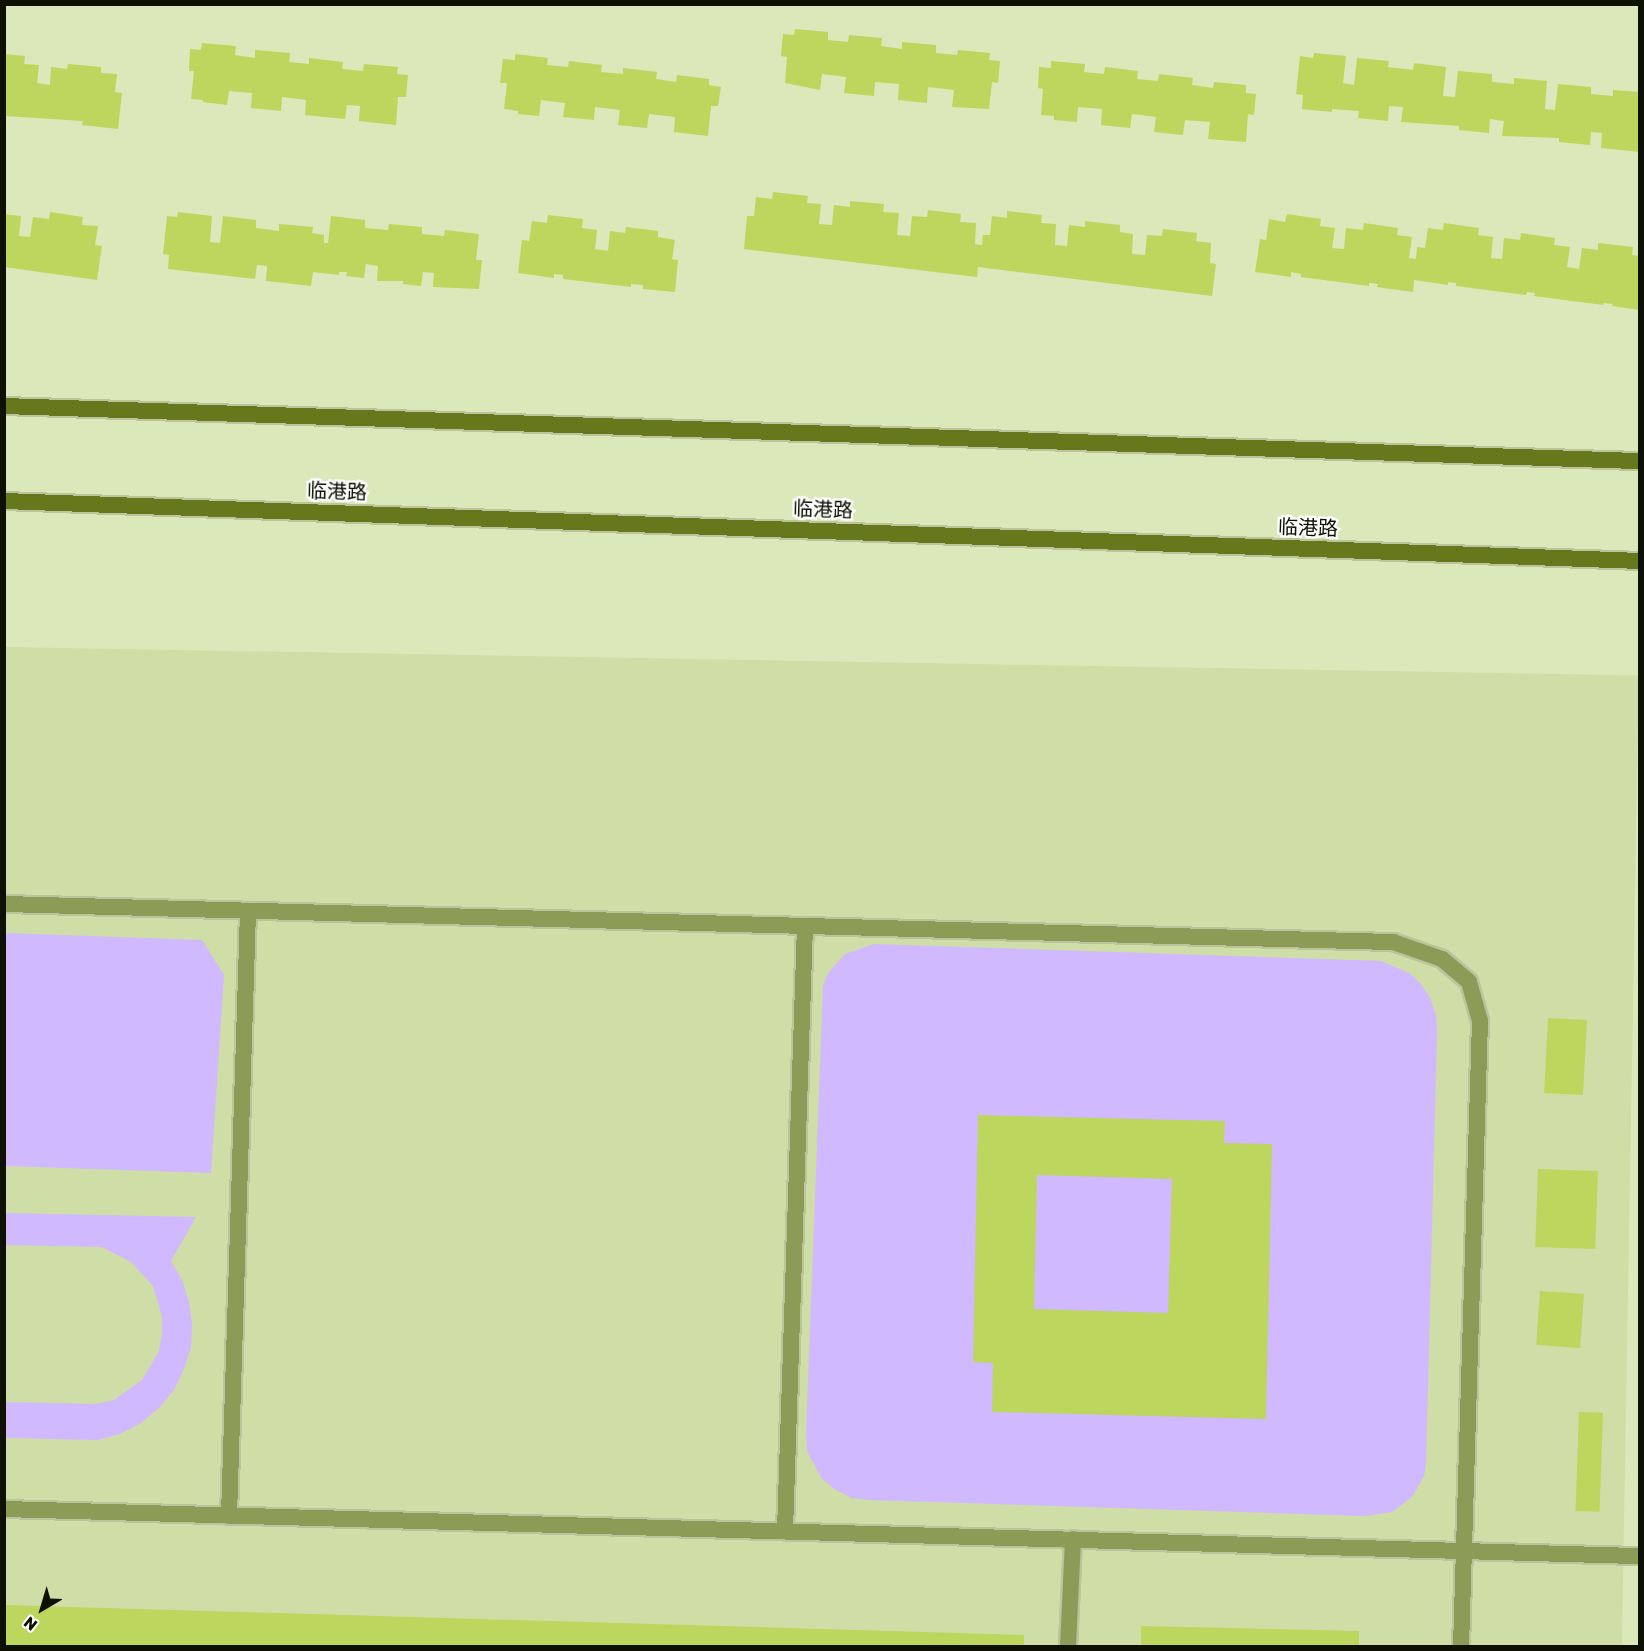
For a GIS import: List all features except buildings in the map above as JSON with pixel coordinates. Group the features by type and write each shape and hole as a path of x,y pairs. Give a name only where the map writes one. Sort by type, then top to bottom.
{"main road":[{"path":"4,406 1640,461"},
{"name":"临港路","path":"4,501 1640,561"}],"lane":[{"path":"4,904 1393,942 1442,958 1469,982 1480,1021 1461,1647"},
{"path":"230,1516 248,911"},
{"path":"785,1531 805,926"},
{"path":"4,1509 1640,1556"},
{"path":"1068,1647 1072,1539"}],"shaded area":[{"path":"5,647 1639,676 1622,1646 4,1646"},
{"path":"5,933 202,940 224,975 211,1173 5,1166"},
{"path":"874,944 1381,961 1409,973 1420,983 1430,998 1436,1015 1437,1032 1426,1464 1424,1476 1412,1497 1392,1512 1365,1516 869,1500 852,1498 836,1490 822,1479 807,1451 806,1435 823,986 828,973 845,954"},
{"path":"5,1213 196,1217 171,1261 182,1280 189,1302 192,1324 191,1347 174,1390 159,1408 141,1423 120,1434 98,1440 5,1438 5,1402 97,1404 114,1400 142,1380 159,1351 162,1317 153,1286 131,1262 102,1247 5,1245"}]}
